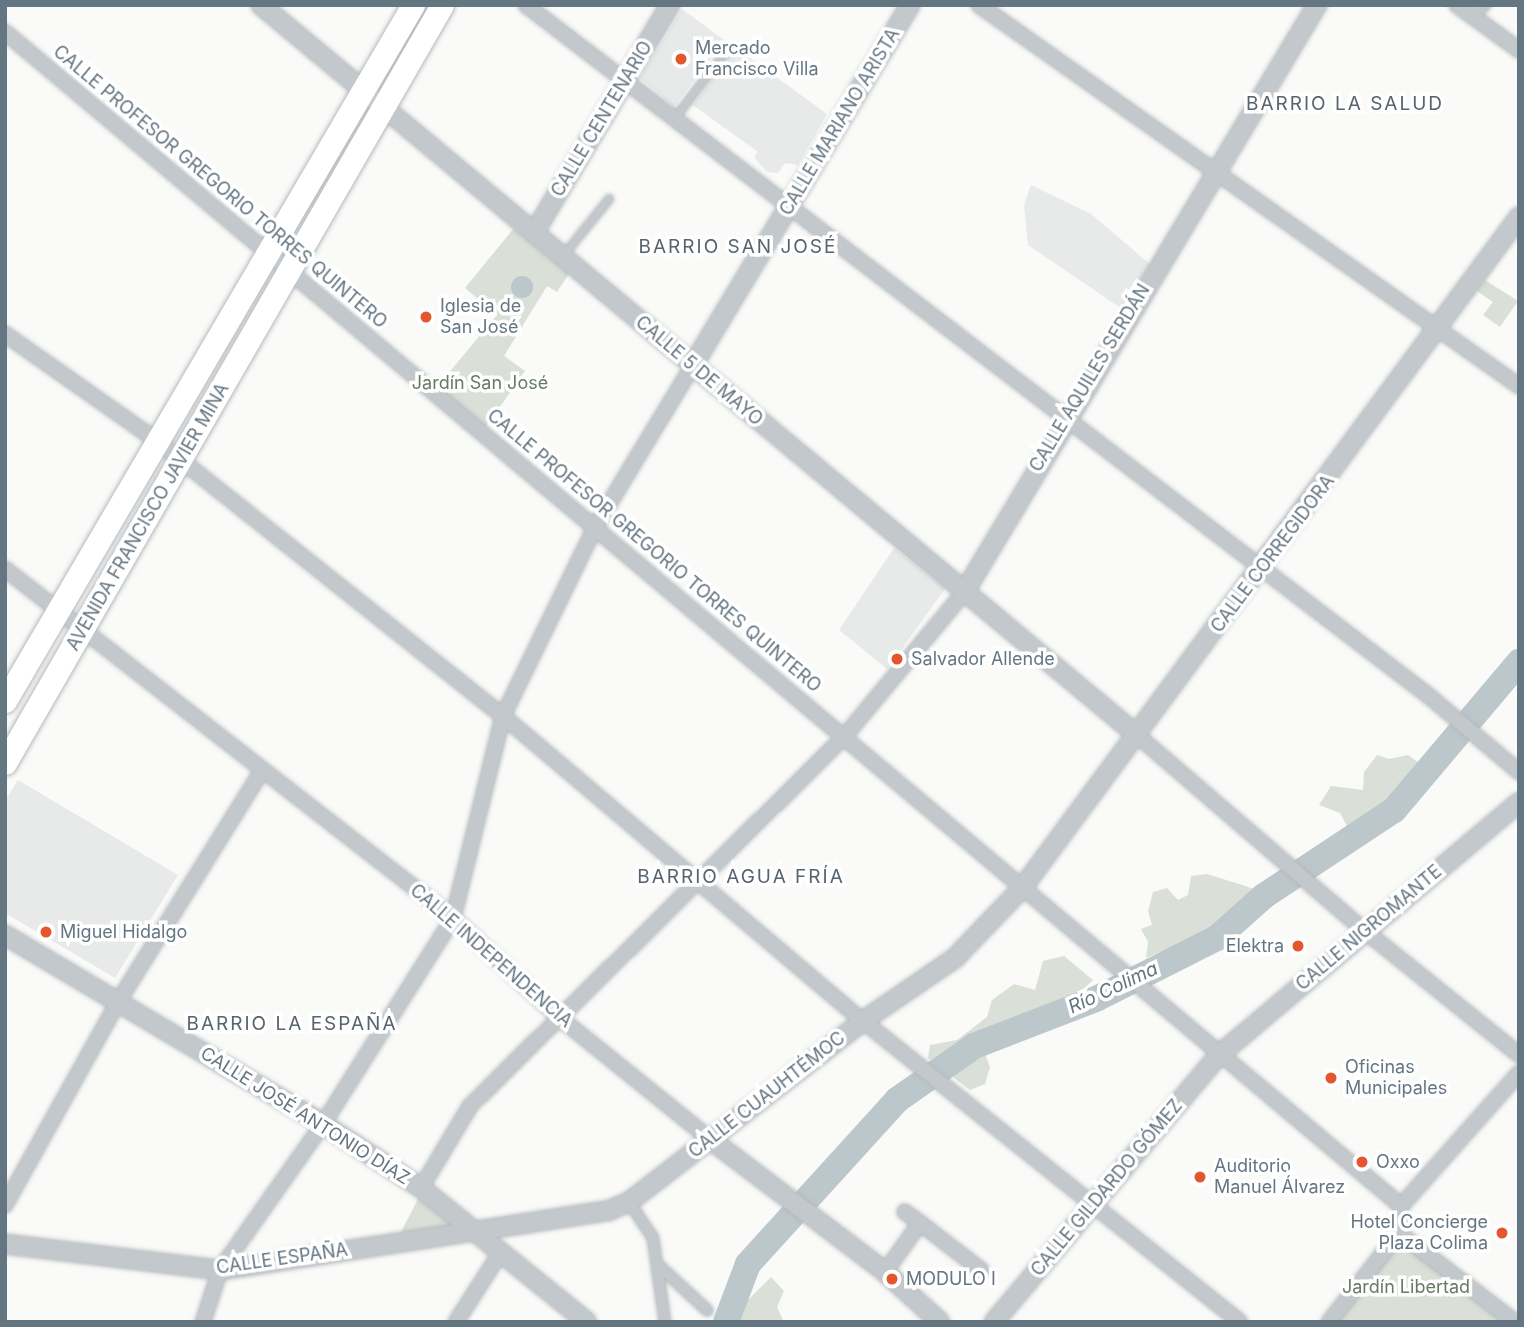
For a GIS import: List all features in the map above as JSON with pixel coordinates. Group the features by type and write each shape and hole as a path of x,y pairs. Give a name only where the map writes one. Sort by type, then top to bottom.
{"main road":[{"name":"AVENIDA FRANCISCO JAVIER MINA","path":"5,701 413,5"},
{"name":"AVENIDA FRANCISCO JAVIER MINA","path":"5,762 179,459 291,271 442,5"}],"street":[{"name":"CALLE 5 DE MAYO","path":"261,5 1138,736"},
{"path":"526,5 1430,697 1519,772"},
{"name":"CALLE CENTENARIO","path":"534,233 670,5"},
{"name":"CALLE MARIANO ARISTA","path":"203,1322 220,1270 323,1124 453,918 503,716 595,527 910,5"},
{"path":"979,5 1519,386"},
{"name":"CALLE AQUILES SERDÁN","path":"421,1188 470,1106 844,737 965,591 1065,418 1317,5"},
{"path":"1457,5 1519,50"},
{"name":"CALLE PROFESOR GREGORIO TORRES QUINTERO","path":"5,32 1401,1206"},
{"name":"CALLE CORREGIDORA","path":"1023,887 1438,331 1519,217"},
{"path":"5,334 157,441 503,716 863,1021 1095,1202 1240,1322"},
{"name":"CALLE INDEPENDENCIA","path":"5,569 84,627 262,771 453,918 560,1018 710,1139 885,1272 940,1322"},
{"path":"1138,736 1365,931 1519,1055"},
{"path":"5,1205 118,1002 262,771"},
{"name":"CALLE NIGROMANTE","path":"1219,1055 1519,802"},
{"name":"CALLE CUAUHTÉMOC","path":"475,1230 610,1210 629,1202 863,1021 955,958 1023,887"},
{"name":"CALLE JOSÉ ANTONIO DÍAZ","path":"5,935 323,1124 421,1188 587,1322"},
{"name":"CALLE GILDARDO GÓMEZ","path":"994,1322 1219,1055"},
{"path":"1329,1322 1399,1233 1401,1206 1519,1073"},
{"path":"629,1202 653,1238 665,1322"},
{"path":"905,1212 981,1270"},
{"path":"885,1272 920,1223"},
{"name":"CALLE ESPAÑA","path":"5,1244 220,1270 475,1230"},
{"path":"1399,1233 1516,1322"},
{"path":"456,1322 501,1252"},
{"path":"658,1265 707,1310"}],"lane":[{"path":"1473,16 1486,5"},
{"path":"674,118 725,52"},
{"path":"562,256 609,198"}],"shaded area":[{"name":"Mercado Francisco Villa","path":"682,9 724,40 674,107 640,78"},
{"path":"736,48 827,114 798,165 785,163 778,173 767,172 754,157 758,152 693,105"},
{"path":"1031,185 1091,214 1150,264 1122,309 1028,245 1024,205"},
{"path":"522,276 530,279 533,287 530,295 522,298 514,295 511,287 514,279"},
{"path":"894,548 945,589 887,669 839,630"},
{"path":"18,780 178,875 115,978 5,913 5,801"}],"green space":[{"name":"Jardín San José","path":"514,228 569,274 557,292 547,286 504,356 525,371 485,428 437,387 497,315 465,288"},
{"path":"1485,280 1518,301 1500,327 1483,315 1493,302 1477,291"},
{"path":"1377,755 1389,759 1408,755 1421,764 1391,804 1348,828 1340,813 1319,805 1331,786 1363,790 1364,772"},
{"path":"1207,874 1258,890 1207,932 1146,958 1148,942 1141,929 1152,925 1148,911 1153,892 1167,888 1178,900 1188,895 1191,876"},
{"path":"1064,956 1093,980 1048,1023 1014,1025 1003,1041 983,1049 990,1067 985,1084 970,1090 928,1058 930,1045 957,1040 987,1017 992,1000 1014,984 1035,990 1043,961"},
{"path":"419,1197 459,1224 400,1234"},
{"name":"Jardín Libertad","path":"1404,1243 1505,1322 1335,1322 1396,1244"},
{"path":"771,1277 784,1291 777,1307 784,1322 739,1322 742,1306"}],"waterway":[{"name":"Río Colima","path":"726,1322 748,1264 897,1100 974,1046 1096,999 1217,938 1264,896 1394,810 1519,662"}],"place":[{"name":"Mercado Francisco Villa","path":"681,59"},
{"name":"Iglesia de San José","path":"426,317"},
{"name":"Salvador Allende","path":"897,659"},
{"name":"Miguel Hidalgo","path":"46,932"},
{"name":"Elektra","path":"1298,946"},
{"name":"Oficinas Municipales","path":"1331,1078"},
{"name":"Oxxo","path":"1362,1162"},
{"name":"Auditorio Manuel Álvarez","path":"1200,1177"},
{"name":"Hotel Concierge Plaza Colima","path":"1502,1233"},
{"name":"MODULO I","path":"892,1279"}],"district":[{"name":"BARRIO LA SALUD","path":"1345,104"},
{"name":"BARRIO SAN JOSÉ","path":"738,247"},
{"name":"BARRIO AGUA FRÍA","path":"741,877"},
{"name":"BARRIO LA ESPAÑA","path":"292,1024"}]}
